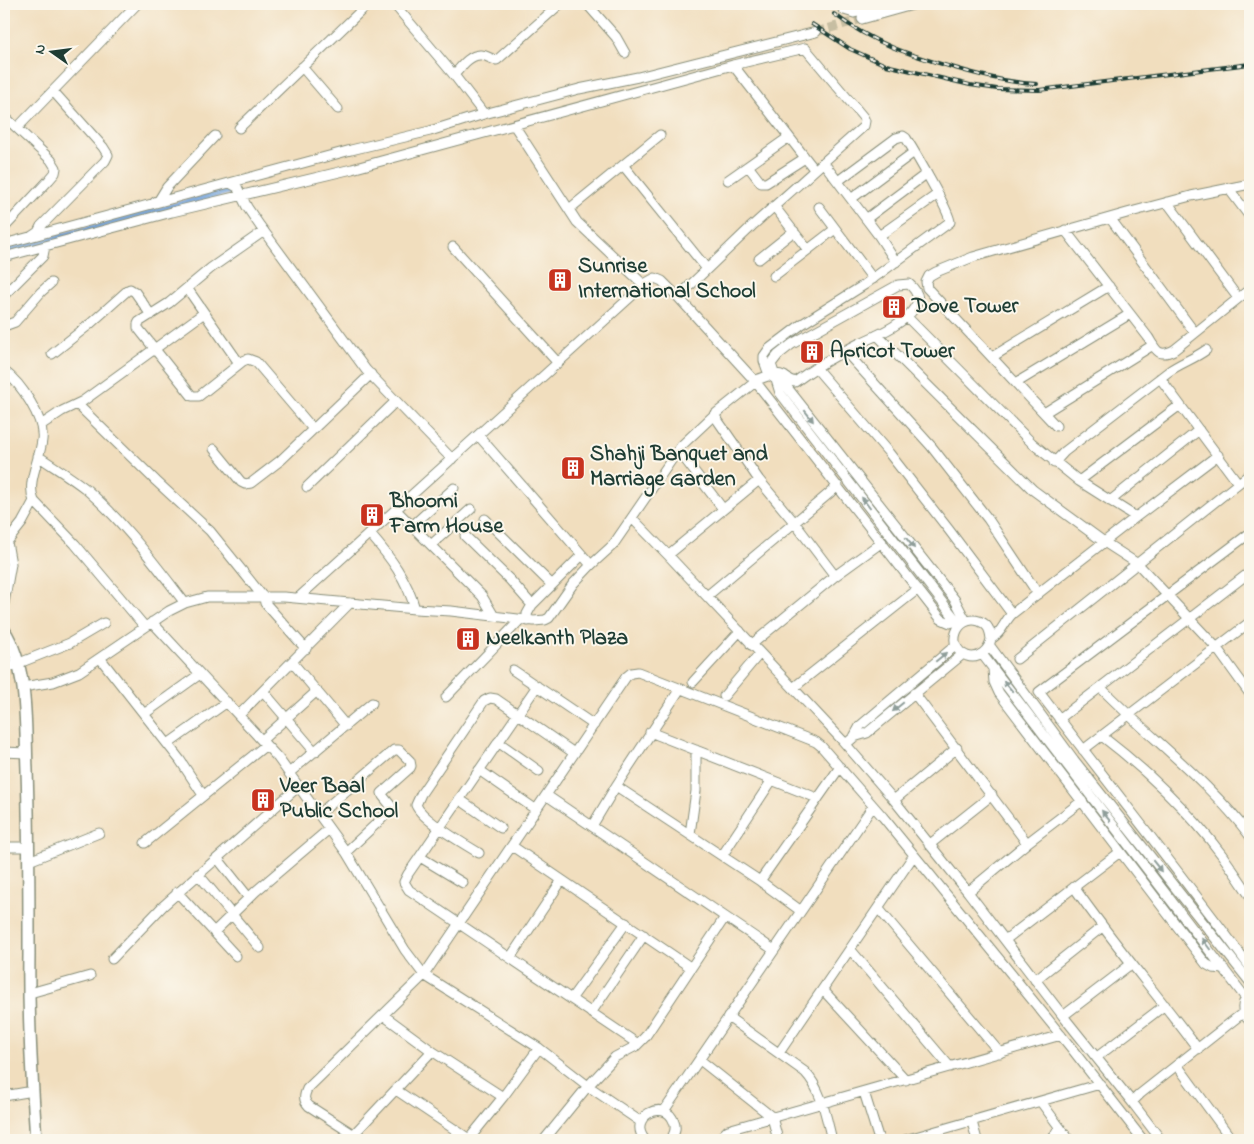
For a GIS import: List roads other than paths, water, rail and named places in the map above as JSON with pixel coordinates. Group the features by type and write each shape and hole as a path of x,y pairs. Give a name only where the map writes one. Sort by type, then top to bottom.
{"main road":[{"path":"4,630 11,641 23,687 29,847 31,1055 36,1140"}],"street":[{"path":"17,128 137,4"},
{"path":"240,128 368,4"},
{"path":"394,4 454,74 484,114"},
{"path":"454,74 472,57 480,54 497,60 560,4"},
{"path":"587,4 616,37 625,53"},
{"path":"839,4 844,10 854,13 888,4"},
{"path":"862,19 916,4"},
{"path":"4,257 172,212 351,150 430,132 484,114 579,89 638,78 816,32"},
{"path":"153,202 237,190 352,169 733,65 805,48 865,121 864,126 814,169 678,297"},
{"path":"733,65 814,169"},
{"path":"302,67 338,109"},
{"path":"638,78 642,90"},
{"path":"31,236 38,232 105,161 108,155 53,91"},
{"path":"4,117 51,160 56,168 55,173 49,180 4,228"},
{"path":"514,125 577,222 644,285"},
{"path":"573,206 660,135"},
{"path":"4,244 159,200 167,187 215,136"},
{"path":"838,181 900,136 903,136 906,138 938,194 950,216 950,222 873,280 802,324 769,349 764,356 764,361 773,376 786,386 955,600 961,622 954,638 956,645 963,654 973,657 982,654 999,634 1009,617"},
{"path":"728,180 789,137"},
{"path":"851,199 914,152"},
{"path":"748,166 758,181 766,184 805,158"},
{"path":"823,162 879,236 896,262"},
{"path":"623,165 707,269"},
{"path":"866,220 926,174"},
{"path":"1056,426 927,288 926,282 929,276 973,257 1065,230 1167,202 1250,184"},
{"path":"1229,189 1250,217"},
{"path":"237,190 264,231 371,374 452,459"},
{"path":"879,236 938,194"},
{"path":"1167,202 1238,298"},
{"path":"774,206 808,250"},
{"path":"819,207 873,280"},
{"path":"1110,218 1195,333"},
{"path":"774,276 835,229"},
{"path":"1065,230 1157,351 1166,354 1174,350 1250,289"},
{"path":"264,231 211,268 169,303 139,322 137,326 189,393 195,397 202,394 239,363 248,359 256,362 313,429"},
{"path":"759,259 794,231"},
{"path":"4,295 43,256 45,246"},
{"path":"453,247 558,363"},
{"path":"298,598 644,285 651,280 659,279 755,381 942,619 950,623 973,619 984,623 988,628 991,642 1074,760 1250,982"},
{"path":"4,326 15,322 51,283"},
{"path":"23,687 38,686 67,678 100,658 148,624 185,603 207,597 298,598 451,611 524,620 541,621 549,618 573,584 613,545 678,450 687,439 714,415 755,381 782,375 795,382 816,368 877,335 907,317 916,306 917,295 909,284 898,285 792,344 773,360 771,364 773,376"},
{"path":"992,357 1109,286"},
{"path":"187,288 239,363"},
{"path":"52,354 128,290 135,292 151,315"},
{"path":"41,425 108,384 204,313"},
{"path":"1016,383 1130,314"},
{"path":"907,317 1054,463 1079,482 1136,517"},
{"path":"877,335 1034,490 1104,542 1138,564 1216,647 1250,694"},
{"path":"1044,413 1153,345"},
{"path":"1054,463 1064,452 1160,378 1206,350"},
{"path":"846,351 931,446 988,519 1038,594"},
{"path":"816,368 895,461 949,530 1009,617"},
{"path":"4,371 22,389 41,425 43,436 33,480 32,497 34,501 148,624 200,674 264,742 299,786 346,852 405,950 424,975 539,1048 588,1086 641,1122"},
{"path":"214,449 241,482 248,484 281,460 371,374"},
{"path":"1160,378 1238,483"},
{"path":"307,487 396,401"},
{"path":"77,404 210,531 264,598 268,606 306,649"},
{"path":"1079,482 1180,405"},
{"path":"714,415 759,480 835,576"},
{"path":"1110,501 1199,430"},
{"path":"478,436 591,565"},
{"path":"678,450 723,509"},
{"path":"988,628 1009,617 1218,455"},
{"path":"38,456 74,480 98,500 135,540 185,603"},
{"path":"1018,658 1250,474"},
{"path":"668,555 759,480"},
{"path":"707,596 838,486"},
{"path":"412,526 454,488"},
{"path":"4,603 11,564 5,543 22,523 34,501"},
{"path":"431,545 471,509"},
{"path":"396,510 482,596 494,616"},
{"path":"632,518 846,744 894,800 968,892 1063,1016 1134,1101 1160,1140"},
{"path":"485,519 551,584"},
{"path":"1250,533 1039,692 1250,967"},
{"path":"370,534 403,577 409,587 415,609"},
{"path":"465,536 532,605"},
{"path":"752,644 835,576 882,542"},
{"path":"446,697 524,620 532,605 582,555"},
{"path":"1059,719 1101,688 1189,617 1250,572"},
{"path":"793,688 918,589"},
{"path":"239,715 350,603"},
{"path":"1083,750 1103,737 1250,622"},
{"path":"4,669 70,644 104,623"},
{"path":"694,682 740,631"},
{"path":"846,744 854,737 860,726 956,645"},
{"path":"724,696 760,653"},
{"path":"854,737 867,733 963,654"},
{"path":"982,654 1224,969 1248,995 1243,1003 1247,1017"},
{"path":"100,658 190,773 203,795"},
{"path":"292,662 346,726"},
{"path":"993,669 994,682 999,693 1206,964 1213,968 1224,969"},
{"path":"513,670 594,725"},
{"path":"362,1140 309,1106 305,1102 304,1096 313,1082 424,975 535,809 626,677 631,673 642,673 816,742 827,751 1061,1035 1143,1140"},
{"path":"144,714 200,674"},
{"path":"537,686 405,878 406,887 638,1044"},
{"path":"1101,688 1128,716 1192,771 1238,819 1250,836"},
{"path":"592,826 650,732 680,689"},
{"path":"263,691 315,752"},
{"path":"145,843 264,742 286,718 317,691"},
{"path":"914,693 1027,843"},
{"path":"479,853 440,828 418,809 416,805 421,794 487,698 496,699 574,753"},
{"path":"168,744 227,702"},
{"path":"289,773 372,704"},
{"path":"650,732 817,798"},
{"path":"1103,737 1133,759 1188,816 1221,854 1250,896"},
{"path":"498,742 539,771"},
{"path":"894,800 957,748"},
{"path":"319,814 392,751 399,750 410,761 410,768 382,793 391,806 391,810 346,852"},
{"path":"690,834 696,791 696,750"},
{"path":"4,752 26,752"},
{"path":"760,882 840,767"},
{"path":"479,770 535,809"},
{"path":"722,856 772,780"},
{"path":"112,959 178,892 299,786"},
{"path":"616,786 690,834 801,911"},
{"path":"546,795 774,950"},
{"path":"929,845 992,795"},
{"path":"459,799 501,828"},
{"path":"968,892 1082,801"},
{"path":"664,1111 873,806"},
{"path":"214,932 249,898 329,829"},
{"path":"29,862 99,833"},
{"path":"512,846 690,967"},
{"path":"4,847 29,847"},
{"path":"1005,940 1120,852"},
{"path":"779,1053 914,855"},
{"path":"420,857 463,884"},
{"path":"218,858 249,898"},
{"path":"198,874 260,948"},
{"path":"510,958 562,880"},
{"path":"1074,887 1102,927 1166,1005 1198,1049"},
{"path":"178,892 236,956"},
{"path":"878,908 1000,1053"},
{"path":"544,1140 588,1086 615,1057 638,1044 645,1037 725,917"},
{"path":"571,999 626,923"},
{"path":"1035,980 1102,927"},
{"path":"591,1013 644,935"},
{"path":"850,949 950,1067"},
{"path":"1063,1016 1131,964"},
{"path":"30,993 90,976"},
{"path":"823,990 906,1080"},
{"path":"1097,1057 1166,1005"},
{"path":"383,1015 432,1051 503,1097"},
{"path":"728,1017 779,1053 810,1078 822,1103 832,1140"},
{"path":"1134,1101 1140,1094 1198,1049 1247,1017"},
{"path":"1134,1101 1142,1098 1247,1017"},
{"path":"721,1140 728,1130 1061,1035"},
{"path":"396,1090 470,1140 539,1048"},
{"path":"353,1135 432,1051"},
{"path":"700,1060 772,1117 778,1140"},
{"path":"1180,1069 1232,1140"},
{"path":"905,1140 932,1137 972,1122 1100,1084"},
{"path":"4,1096 33,1091"},
{"path":"864,1092 879,1140"},
{"path":"1041,1102 1069,1140"},
{"path":"645,1140 640,1129 641,1122 644,1116 657,1110 664,1111 674,1120 674,1133 670,1140"},
{"path":"972,1122 977,1140"},
{"path":"1052,1140 1060,1127"}],"waterway":[{"path":"4,252 233,190"}],"tunnel":[{"path":"816,32 862,19"}],"railway":[{"path":"834,14 863,33 907,53 985,76 1037,84"},
{"path":"812,24 850,49 886,65 970,85 997,89 1039,90 1250,64"}],"place":[{"name":"Sunrise International School","path":"560,280"},
{"name":"Dove Tower","path":"894,307"},
{"name":"Apricot Tower","path":"812,352"},
{"name":"Shahji Banquet and Marriage Garden","path":"573,468"},
{"name":"Bhoomi Farm House","path":"372,515"},
{"name":"Neelkanth Plaza","path":"468,639"},
{"name":"Veer Baal Public School","path":"263,800"}]}
